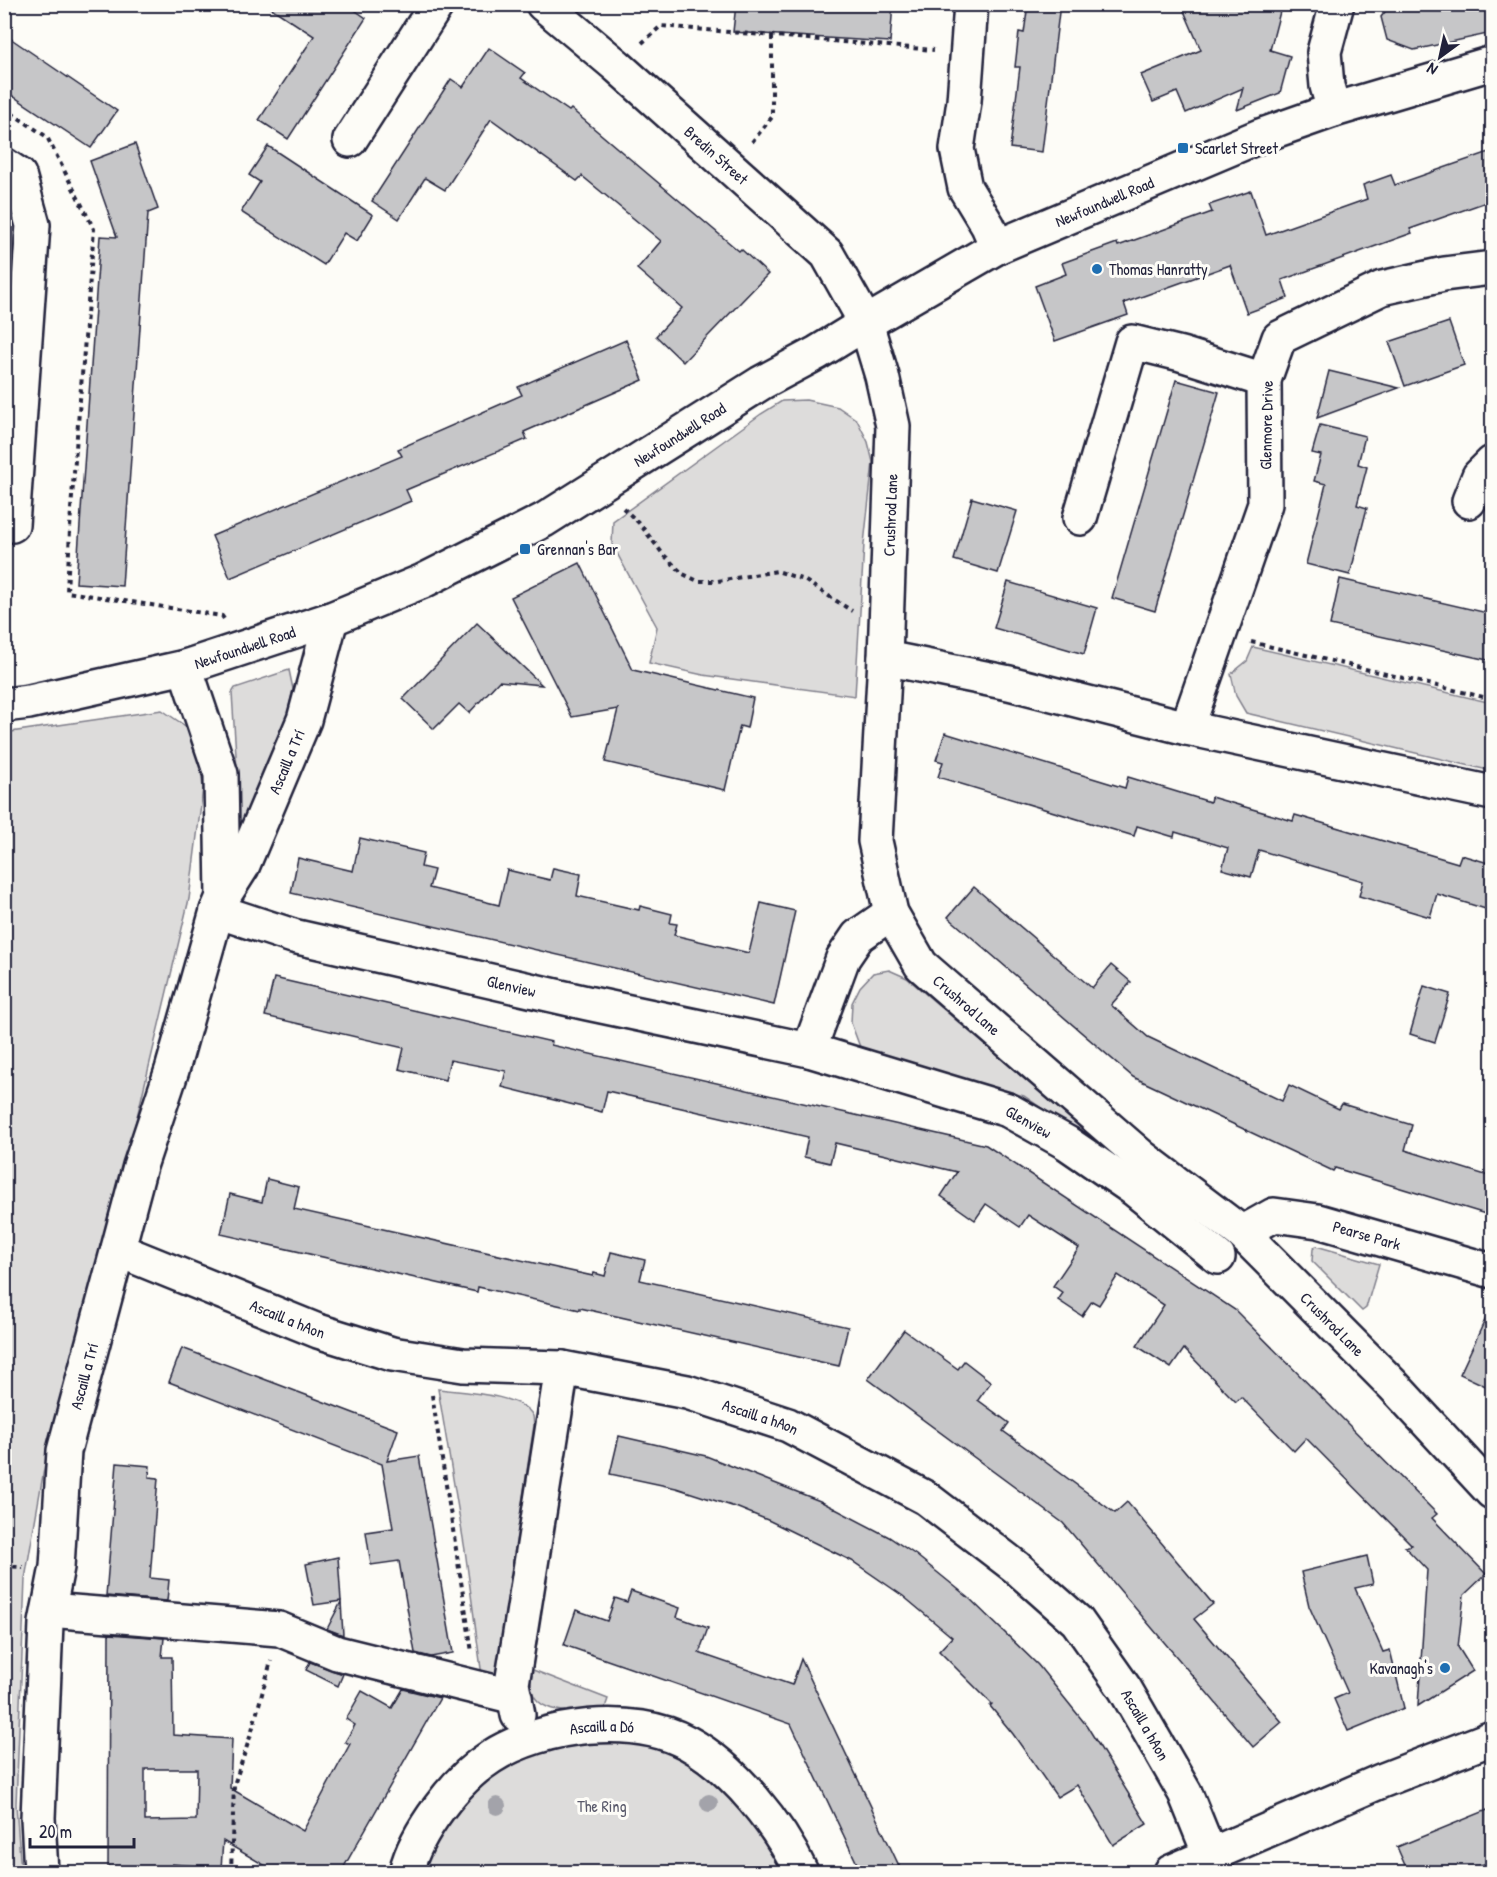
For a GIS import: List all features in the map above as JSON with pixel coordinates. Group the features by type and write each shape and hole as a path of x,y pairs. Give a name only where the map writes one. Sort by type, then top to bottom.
{"street":[{"path":"350,140 437,4"},
{"name":"Bredin Street","path":"543,4 617,66 827,254 866,323"},
{"path":"971,4 957,149 965,188 988,226 997,247"},
{"path":"1337,4 1324,52 1327,86 1334,110 1492,63"},
{"name":"Newfoundwell Road","path":"4,705 30,702 186,667 331,619 433,576 544,520 761,383 817,353 997,247 1260,136 1334,110"},
{"path":"4,165 19,176 33,225 10,464 12,525"},
{"name":"Glenmore Drive","path":"1187,728 1265,504 1264,380 1279,338 1383,288 1444,274 1492,268"},
{"name":"Crushrod Lane","path":"866,323 882,376 893,426 875,841 891,913 921,965 1143,1158 1242,1233 1393,1385 1492,1492"},
{"path":"1080,518 1132,342 1181,354 1264,380"},
{"path":"1469,501 1479,476 1492,463"},
{"name":"Ascaill a Trí","path":"41,1872 38,1818 46,1623 57,1567 64,1451 140,1166 172,1070 220,904 242,867 304,720 331,619"},
{"path":"885,646 1009,683 1187,728 1492,793"},
{"name":"Ascaill a Trí","path":"186,667 221,774 220,904"},
{"name":"Glenview","path":"220,904 304,939 809,1050 1008,1110 1067,1143 1134,1188 1218,1257"},
{"path":"809,1050 843,958 858,936 891,913"},
{"name":"Pearse Park","path":"1242,1233 1274,1215 1318,1221 1492,1271"},
{"name":"Ascaill a hAon","path":"118,1250 318,1331 392,1354 463,1365 562,1368 687,1392 788,1425 926,1498 1016,1567 1077,1621 1125,1689 1179,1784 1214,1864"},
{"path":"524,1740 512,1684 562,1368"},
{"path":"49,1610 279,1629 337,1653 515,1697"},
{"name":"Ascaill a Dó","path":"406,1872 425,1829 448,1794 490,1758 524,1740 570,1729 605,1725 647,1729 687,1742 711,1758 768,1817 801,1872"},
{"path":"1171,1872 1214,1864 1381,1781 1492,1738"}],"path":[{"path":"617,66 661,26 967,53"},
{"path":"731,168 772,117 772,36"},
{"path":"4,108 48,137 94,229 71,509 67,592 222,616 249,646"},
{"path":"599,485 639,523 663,554 683,574 698,581 718,581 777,571 804,580 885,646"},
{"path":"1218,635 1492,699"},
{"path":"427,1359 478,1688"},
{"path":"231,1872 234,1785 251,1734 279,1629"}],"green space":[{"path":"806,400 838,407 857,420 868,442 873,462 864,544 855,696 703,675 649,663 657,627 612,544 613,521 761,414 782,401"},
{"path":"1253,647 1492,703 1492,771 1246,713 1236,696 1231,674 1247,661"},
{"path":"289,670 293,689 286,721 233,866 238,786 232,693 235,688"},
{"path":"162,710 197,734 203,788 189,899 136,1121 48,1446 25,1579 16,1804 21,1872 4,1872 4,733"},
{"path":"889,970 907,978 1131,1170 1024,1096 876,1059 860,1047 851,1023 852,1003 860,987 873,973"},
{"path":"1316,1246 1379,1264 1366,1308 1362,1311 1312,1261 1313,1249"},
{"path":"438,1389 490,1395 517,1403 533,1416 534,1425 495,1678 482,1676 465,1550"},
{"path":"533,1670 608,1699 603,1713 564,1711 542,1704 534,1696 531,1685"},
{"name":"The Ring","path":"587,1739 625,1741 658,1747 690,1762 722,1783 750,1814 783,1872 422,1872 449,1819 481,1785 508,1766 537,1752"}],"building":[{"path":"265,4 346,4 366,18 288,139 259,120 314,36"},
{"path":"736,4 893,4 890,42 733,32"},
{"path":"1028,4 1060,4 1042,152 1010,148 1020,67 1015,67 1019,32 1024,33"},
{"path":"1181,4 1282,4 1270,50 1290,56 1280,93 1237,110 1243,88 1186,113 1177,92 1153,102 1141,75 1201,50"},
{"path":"1391,4 1492,4 1492,33 1414,50 1387,40 1381,17"},
{"path":"4,34 117,111 91,148 4,90"},
{"path":"489,48 525,73 521,78 569,111 571,109 739,251 741,249 768,274 683,362 656,336 682,308 637,269 661,241 582,176 577,181 491,119 445,190 425,178 399,219 372,201 451,79 463,87"},
{"path":"135,144 158,209 148,213 122,586 76,583 100,236 117,237 90,161"},
{"path":"268,146 373,215 357,241 344,233 324,265 241,212 260,182 249,175"},
{"path":"1492,151 1492,200 1410,229 1412,233 1282,280 1288,298 1247,313 1230,265 1124,303 1128,315 1055,341 1035,286 1066,274 1062,263 1117,243 1118,246 1212,212 1209,205 1251,191 1266,235 1367,199 1363,185 1391,175 1395,185"},
{"path":"1449,322 1464,365 1405,386 1389,342"},
{"path":"626,340 643,380 524,432 527,439 406,490 411,501 230,578 212,536 402,456 398,449 522,395 518,387"},
{"path":"1329,371 1399,388 1317,418"},
{"path":"1176,380 1219,392 1155,611 1112,598"},
{"path":"1320,425 1365,436 1358,464 1367,467 1357,505 1367,508 1350,575 1306,564 1326,484 1314,481 1321,455 1312,453"},
{"path":"972,498 1017,511 998,573 954,560"},
{"path":"580,563 633,670 753,698 747,728 740,726 725,790 605,762 618,709 572,717 511,597"},
{"path":"1340,579 1492,614 1492,661 1330,625"},
{"path":"1008,582 1097,608 1084,654 994,628"},
{"path":"477,623 542,685 499,681 469,713 459,704 434,729 403,699"},
{"path":"945,733 1125,788 1128,777 1210,802 1211,797 1293,821 1295,815 1458,863 1461,855 1492,864 1492,911 1437,894 1430,917 1359,896 1363,881 1259,850 1251,877 1222,869 1228,848 1175,832 1174,837 1137,826 1134,836 938,777 943,762 936,760"},
{"path":"360,838 424,853 421,867 434,870 429,888 499,905 507,870 550,880 553,868 581,874 577,896 639,910 640,906 672,914 670,923 677,924 674,935 749,953 761,903 795,911 774,1005 291,893 298,858 353,871"},
{"path":"974,887 1092,988 1111,965 1131,982 1111,1005 1148,1037 1282,1101 1289,1085 1339,1109 1342,1104 1412,1125 1405,1150 1492,1177 1492,1216 1335,1168 1333,1171 1133,1077 948,917"},
{"path":"274,978 552,1042 551,1045 986,1145 1235,1310 1437,1514 1432,1518 1486,1574 1464,1595 1458,1647 1473,1671 1418,1706 1427,1570 1405,1547 1412,1545 1306,1438 1294,1451 1241,1397 1236,1402 1184,1349 1171,1368 1137,1346 1164,1305 1118,1275 1099,1305 1092,1301 1082,1316 1058,1300 1063,1293 1053,1286 1079,1248 1028,1215 1020,1227 986,1204 975,1220 941,1196 957,1172 835,1143 830,1163 804,1157 808,1137 607,1091 602,1112 502,1087 506,1071 450,1060 445,1080 399,1069 404,1048 265,1016"},
{"path":"1424,986 1450,994 1435,1042 1410,1034"},
{"path":"267,1179 299,1187 294,1209 593,1276 594,1273 605,1276 611,1252 645,1260 640,1280 848,1327 839,1366 478,1287 477,1292 221,1234 230,1194 262,1202"},
{"path":"1492,1305 1492,1389 1460,1374"},
{"path":"904,1330 958,1369 964,1361 991,1382 978,1400 1009,1423 1003,1431 1115,1513 1127,1502 1213,1604 1194,1619 1282,1722 1253,1747 1063,1523 868,1379"},
{"path":"182,1348 398,1430 387,1461 419,1456 453,1653 431,1657 415,1653 399,1561 371,1565 366,1532 393,1528 382,1464 169,1382"},
{"path":"619,1436 706,1456 820,1501 889,1537 916,1555 969,1598 1038,1665 1087,1726 1147,1824 1113,1845 1077,1785 1057,1797 1013,1734 990,1706 992,1704 939,1651 952,1637 903,1596 852,1561 770,1521 676,1488 610,1474"},
{"path":"117,1463 150,1466 149,1477 158,1478 150,1578 169,1580 167,1601 106,1596"},
{"path":"1367,1556 1373,1584 1355,1588 1383,1652 1390,1650 1404,1708 1348,1731 1334,1699 1348,1693 1309,1606 1301,1572"},
{"path":"338,1557 341,1601 314,1605 306,1564"},
{"path":"631,1591 680,1608 677,1617 708,1628 699,1653 792,1685 801,1659 902,1872 861,1872 791,1724 564,1645 576,1610 607,1621 615,1598 627,1602"},
{"path":"341,1602 343,1635 327,1629"},
{"path":"109,1634 164,1638 162,1657 172,1657 173,1735 232,1739 230,1788 303,1831 350,1744 345,1742 355,1725 346,1719 362,1691 392,1708 403,1689 440,1698 341,1872 276,1872 223,1841 221,1868 172,1864 172,1868 144,1868 144,1872 108,1872","holes":["145,1769 197,1769 196,1820 145,1821"]},
{"path":"310,1662 343,1674 338,1686 306,1670"},
{"path":"1492,1808 1492,1861 1463,1872 1408,1872 1397,1847"}],"place":[{"name":"Scarlet Street","path":"1183,148"},
{"name":"Thomas Hanratty","path":"1097,269"},
{"name":"Grennan's Bar","path":"525,549"},
{"name":"Kavanagh's","path":"1445,1668"}]}
